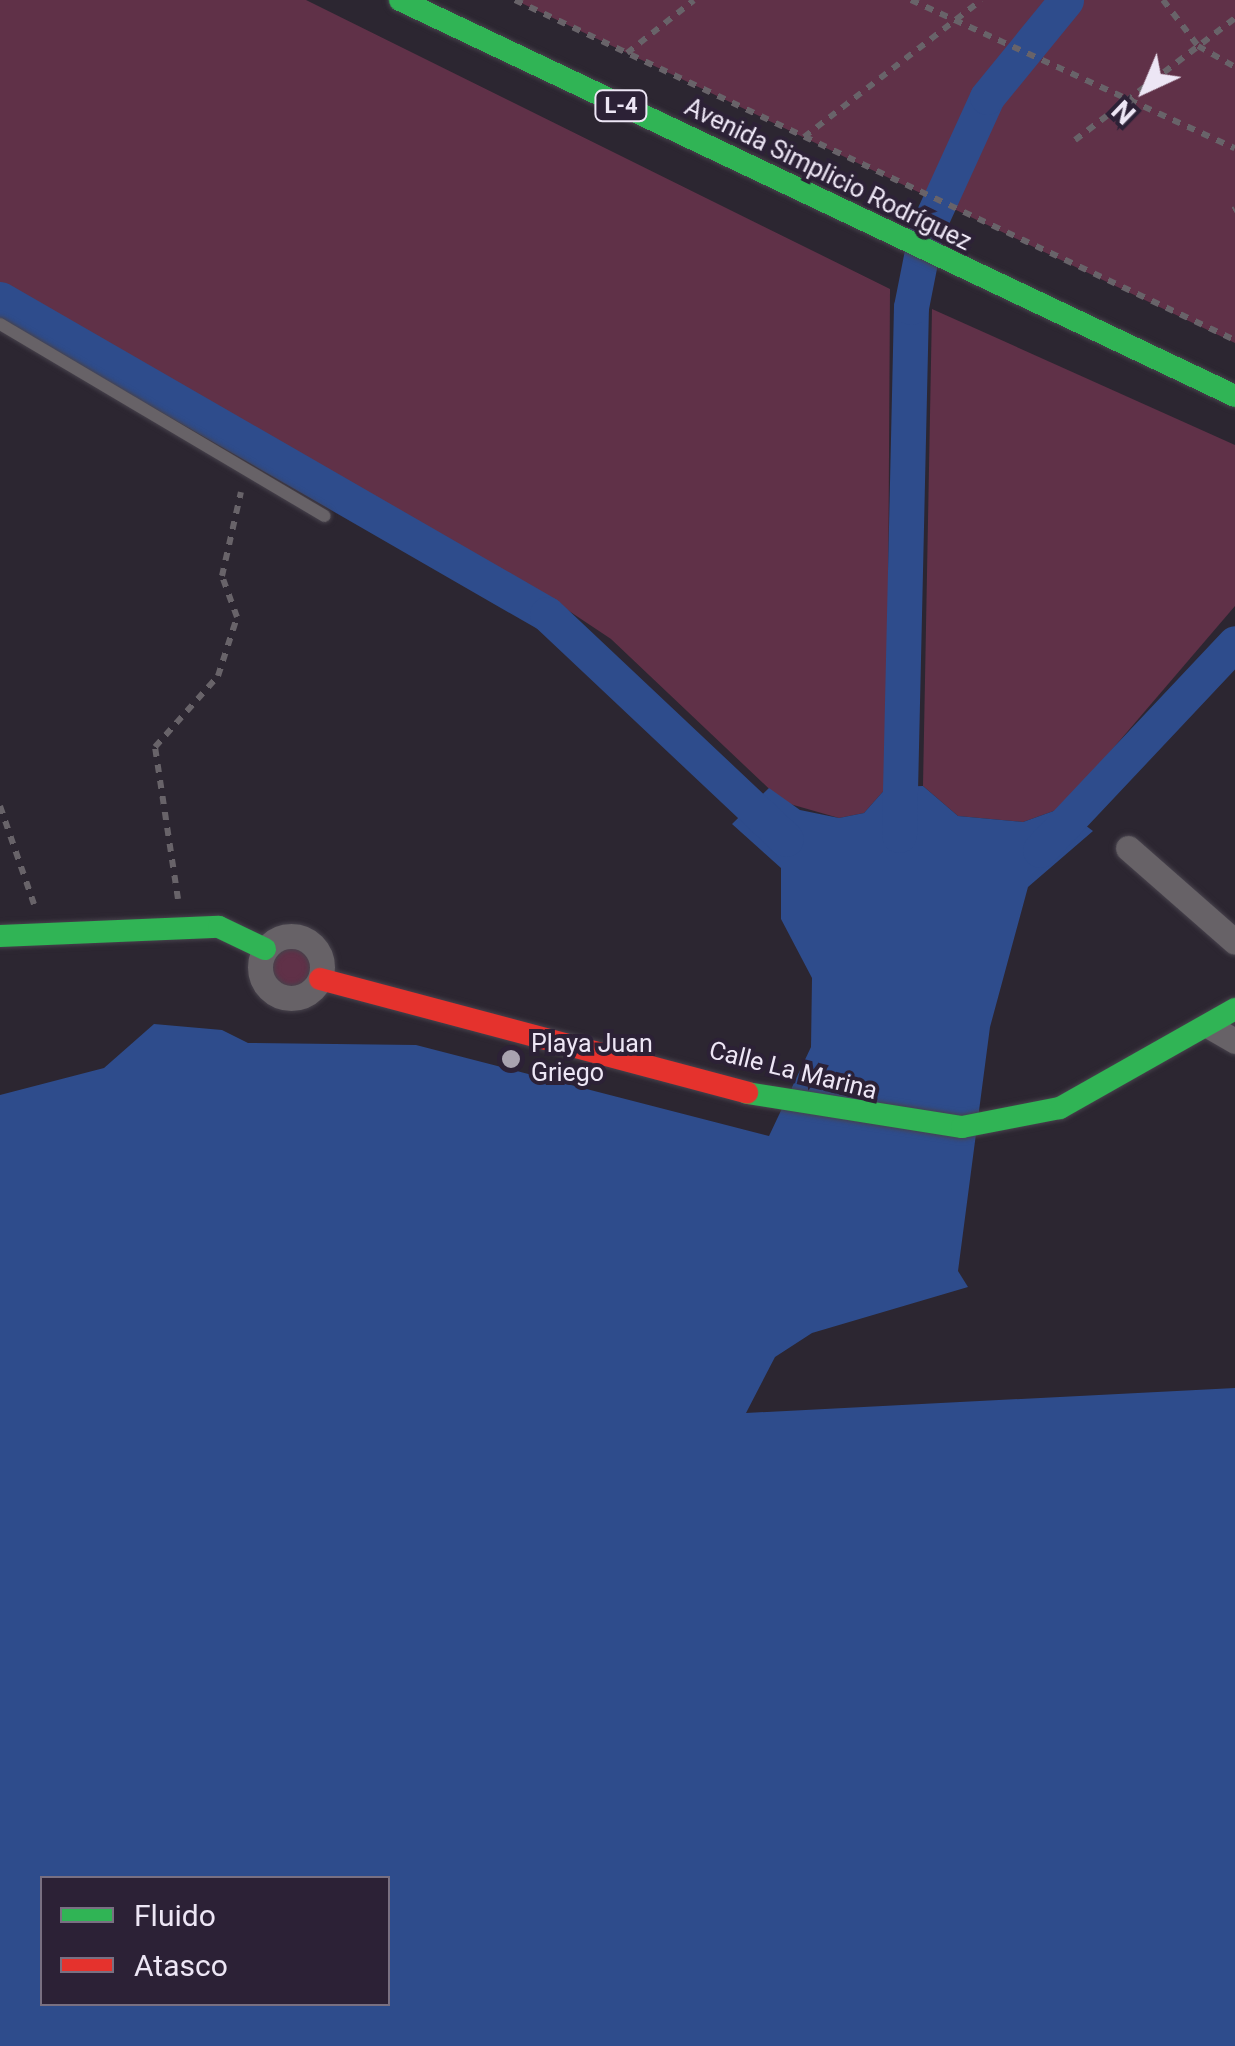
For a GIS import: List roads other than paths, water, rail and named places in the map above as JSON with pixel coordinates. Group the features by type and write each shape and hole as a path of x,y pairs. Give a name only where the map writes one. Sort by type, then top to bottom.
{"street":[{"name":"Avenida Simplicio Rodríguez","path":"400,0 1235,396"},
{"path":"1128,848 1235,942"},
{"path":"0,936 219,927 265,949 300,937 321,958 320,979 296,998 276,995 262,980 265,949"},
{"name":"Calle La Marina","path":"320,979 880,1121 1022,1120 1135,1073 1235,1009"},
{"path":"1209,1026 1235,1042"}],"lane":[{"path":"0,324 325,516"}],"water":[{"path":"923,786 958,816 1023,822 1062,808 1093,831 1028,887 990,1027 958,1271 968,1287 812,1333 775,1357 746,1413 1235,1388 1235,2046 0,2046 0,1095 104,1068 154,1024 222,1030 248,1043 416,1045 769,1136 811,1047 812,978 781,919 781,868 732,824 769,788 800,810 839,818 864,813 887,787"}],"waterway":[{"path":"899,835 911,307 926,231 987,97 1066,0"},
{"path":"0,299 547,614 786,839"},
{"path":"1040,850 1235,643"}],"place":[{"name":"Playa Juan Griego","path":"511,1059"}]}
